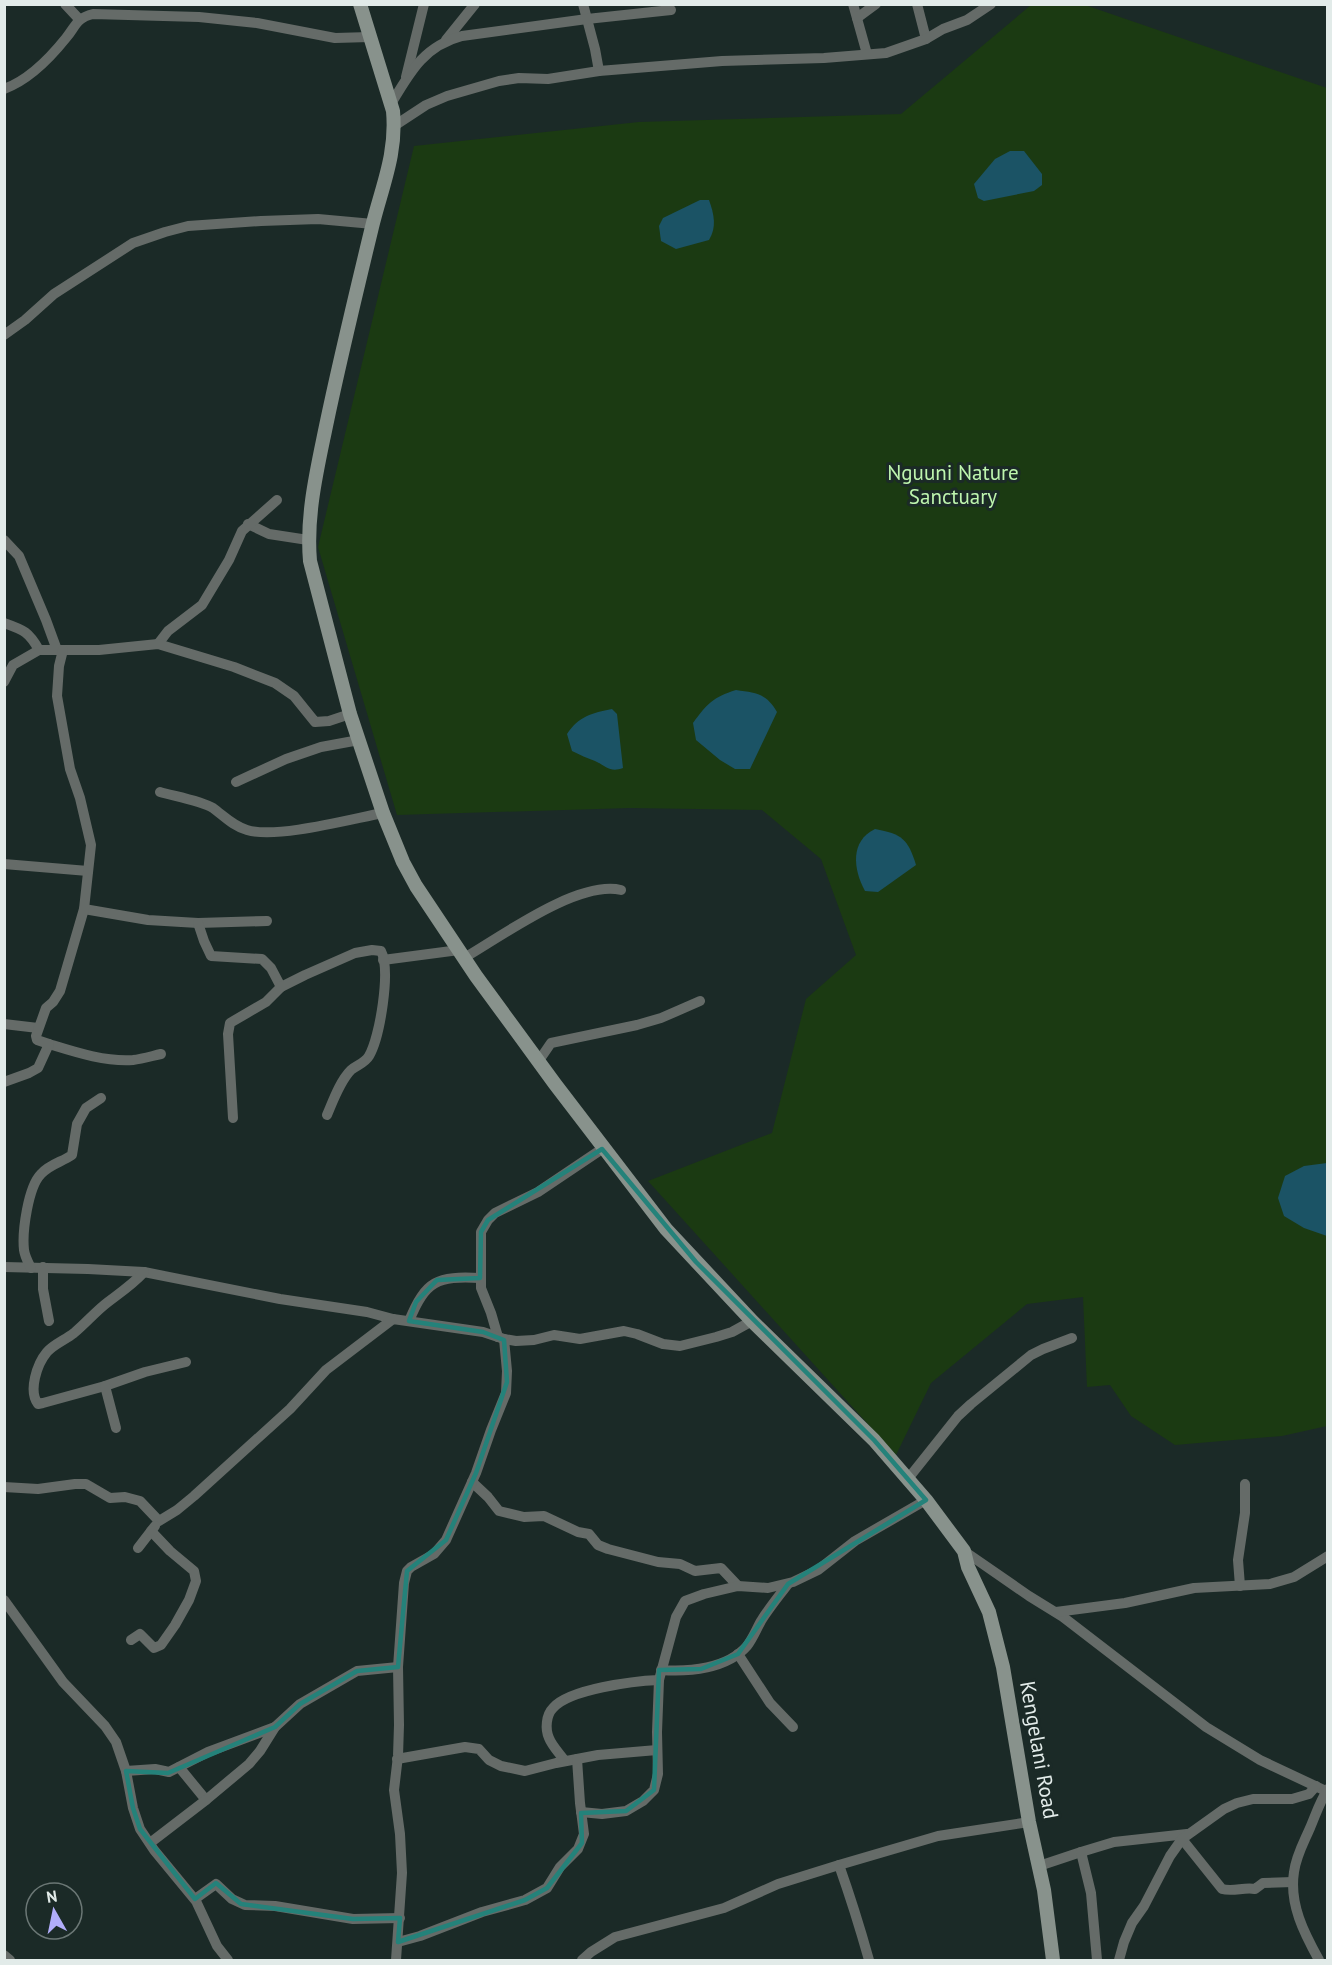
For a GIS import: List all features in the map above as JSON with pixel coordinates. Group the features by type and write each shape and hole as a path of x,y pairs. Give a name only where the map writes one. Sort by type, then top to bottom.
{"main road":[{"name":"Kengelani Road","path":"360,4 391,104 394,126 392,155 373,224 322,446 308,540 310,561 350,714 383,813 408,874 538,1062 602,1149 666,1229 752,1321 874,1440 926,1500 964,1551 968,1568 989,1612 1003,1667 1029,1822 1044,1890 1053,1960"}],"street":[{"path":"65,4 79,19"},
{"path":"404,83 424,4"},
{"path":"391,104 423,56 446,40 475,4"},
{"path":"583,4 599,71"},
{"path":"853,4 867,54"},
{"path":"857,18 876,4"},
{"path":"916,4 926,39"},
{"path":"394,126 426,105 481,85 519,78 548,79 599,71 722,61 824,58 886,53 926,39 978,14 991,4"},
{"path":"446,40 645,9 671,10"},
{"path":"4,89 20,83 30,75 66,38 79,19 93,14 199,17 257,23 335,38 370,37"},
{"path":"4,335 54,294 133,243 165,232 188,226 261,220 318,219 373,224"},
{"path":"158,644 168,631 202,605 230,560 238,537 248,525 278,500"},
{"path":"248,525 269,534 308,540"},
{"path":"4,540 19,556 60,650 57,696 70,769 80,798 91,845 84,909 60,991 56,999 46,1008 38,1028 37,1040 91,1056 119,1060 135,1060 161,1054"},
{"path":"4,623 32,636 39,650"},
{"path":"4,682 13,665 39,650 126,648 158,644 234,667 275,683 294,696 315,722 329,722 350,714"},
{"path":"236,782 303,753 359,740"},
{"path":"160,792 207,805 234,824 253,832 318,826 383,813"},
{"path":"4,864 88,871"},
{"path":"383,960 462,954 578,895 597,889 621,890"},
{"path":"84,909 148,920 198,923 267,921"},
{"path":"198,923 211,956 262,959 272,968 280,987"},
{"path":"233,1118 227,1029 230,1023 266,1002 280,987 355,953 381,951 383,1007 372,1050 368,1059 350,1071 327,1115"},
{"path":"538,1062 551,1043 637,1025 661,1018 700,1001"},
{"path":"4,1024 38,1028"},
{"path":"4,1082 39,1068 49,1044"},
{"path":"31,1268 26,1256 24,1237 34,1184 49,1166 72,1155 77,1124 86,1108 101,1098"},
{"path":"396,1960 400,1918 401,1857 394,1790 399,1725 398,1667 404,1582 407,1571 414,1564 434,1554 442,1545 472,1482 506,1393 507,1371 501,1338 484,1298 480,1278 482,1232 488,1220 495,1213 538,1192 602,1149"},
{"path":"4,1267 144,1272 249,1294 368,1312 393,1320 483,1332 501,1338 526,1341 554,1335 580,1339 624,1331 663,1344 680,1346 724,1334 752,1321"},
{"path":"43,1268 43,1289 49,1322"},
{"path":"144,1272 132,1286 107,1302 74,1333 45,1354 33,1388 34,1399 38,1404 43,1403 186,1362"},
{"path":"408,1321 416,1302 437,1281 447,1278 480,1278"},
{"path":"138,1548 159,1521 194,1496 290,1408 315,1380 393,1320"},
{"path":"907,1480 953,1421 965,1410 1031,1355 1072,1338"},
{"path":"105,1386 116,1428"},
{"path":"472,1482 488,1497 499,1512 524,1517 544,1516 578,1532 590,1535 602,1547 658,1562 680,1564 695,1571 721,1568 738,1586"},
{"path":"4,1487 38,1489 86,1484 110,1498 125,1497 140,1501 159,1521"},
{"path":"1240,1586 1238,1560 1245,1513 1245,1484"},
{"path":"581,1812 602,1814 626,1811 643,1801 654,1790 657,1779 660,1675 676,1617 682,1604 693,1597 738,1586 768,1588 788,1584 813,1573 855,1541 926,1500"},
{"path":"131,1640 140,1634 154,1647 161,1645 180,1617 196,1581 194,1571 151,1531"},
{"path":"964,1551 1029,1596 1056,1611 1206,1727 1260,1760 1324,1789"},
{"path":"1056,1611 1125,1603 1194,1588 1263,1585 1287,1580 1328,1556"},
{"path":"565,1761 548,1737 548,1716 555,1705 569,1698 614,1685 701,1669 738,1654 752,1639 771,1606 788,1584"},
{"path":"4,1600 63,1682 105,1726 116,1742 126,1771 140,1829 195,1899 217,1946 228,1960"},
{"path":"738,1654 770,1703 793,1727"},
{"path":"150,1843 249,1764 275,1727 300,1704 351,1673 366,1669 398,1667"},
{"path":"126,1771 155,1769 169,1772 208,1752 275,1727"},
{"path":"397,1759 465,1747 479,1749 491,1761 519,1771 613,1753 641,1753 657,1750"},
{"path":"398,1942 482,1912 525,1900 546,1888 582,1843 584,1834 577,1759"},
{"path":"179,1767 206,1800"},
{"path":"1119,1960 1132,1923 1144,1906 1170,1856 1185,1836 1224,1809 1237,1803 1253,1799 1292,1799 1324,1789"},
{"path":"1319,1960 1298,1918 1293,1896 1293,1882 1300,1849 1324,1789"},
{"path":"582,1960 611,1938 724,1908 778,1884 839,1865 938,1836 1029,1822"},
{"path":"1039,1866 1114,1842 1185,1836"},
{"path":"1185,1836 1218,1886 1224,1890 1257,1888 1263,1883 1293,1882"},
{"path":"1081,1852 1092,1893 1097,1960"},
{"path":"839,1865 854,1906 869,1960"},
{"path":"195,1899 216,1884 232,1899 244,1905 275,1906 353,1919 400,1918"},
{"path":"4,1954 10,1960"}],"highlighted area":[{"path":"602,1149 696,1262 874,1440 926,1500 788,1584 738,1654 701,1669 659,1670 654,1790 626,1811 581,1813 582,1843 547,1888 525,1900 398,1942 400,1918 353,1919 241,1904 216,1883 195,1899 140,1829 133,1808 126,1771 168,1773 275,1727 300,1704 357,1671 398,1667 407,1571 446,1540 476,1473 507,1382 504,1340 483,1332 409,1321 416,1302 437,1280 480,1278 481,1232 488,1220"}],"green space":[{"name":"Nguuni Nature Sanctuary","path":"1031,5 1085,5 1327,88 1327,1426 1282,1436 1175,1445 1131,1416 1110,1385 1087,1387 1083,1297 1027,1304 931,1383 896,1455 648,1181 772,1133 806,999 856,955 821,859 762,810 630,808 397,815 318,547 414,146 639,122 901,114"}],"water":[{"path":"1010,151 1024,151 1042,174 1042,185 1034,191 984,201 978,198 974,184 995,159"},
{"path":"700,200 709,200 712,210 714,225 709,240 676,249 661,241 659,226 663,218"},
{"path":"736,690 764,697 777,712 750,769 735,769 696,740 693,723 702,711 722,695"},
{"path":"612,709 617,714 623,768 615,770 572,751 567,734 586,716"},
{"path":"875,829 892,833 903,839 916,865 878,892 865,891 856,865 856,856 861,841"},
{"path":"1328,1163 1327,1236 1304,1228 1284,1216 1278,1198 1285,1176 1304,1166"}]}
